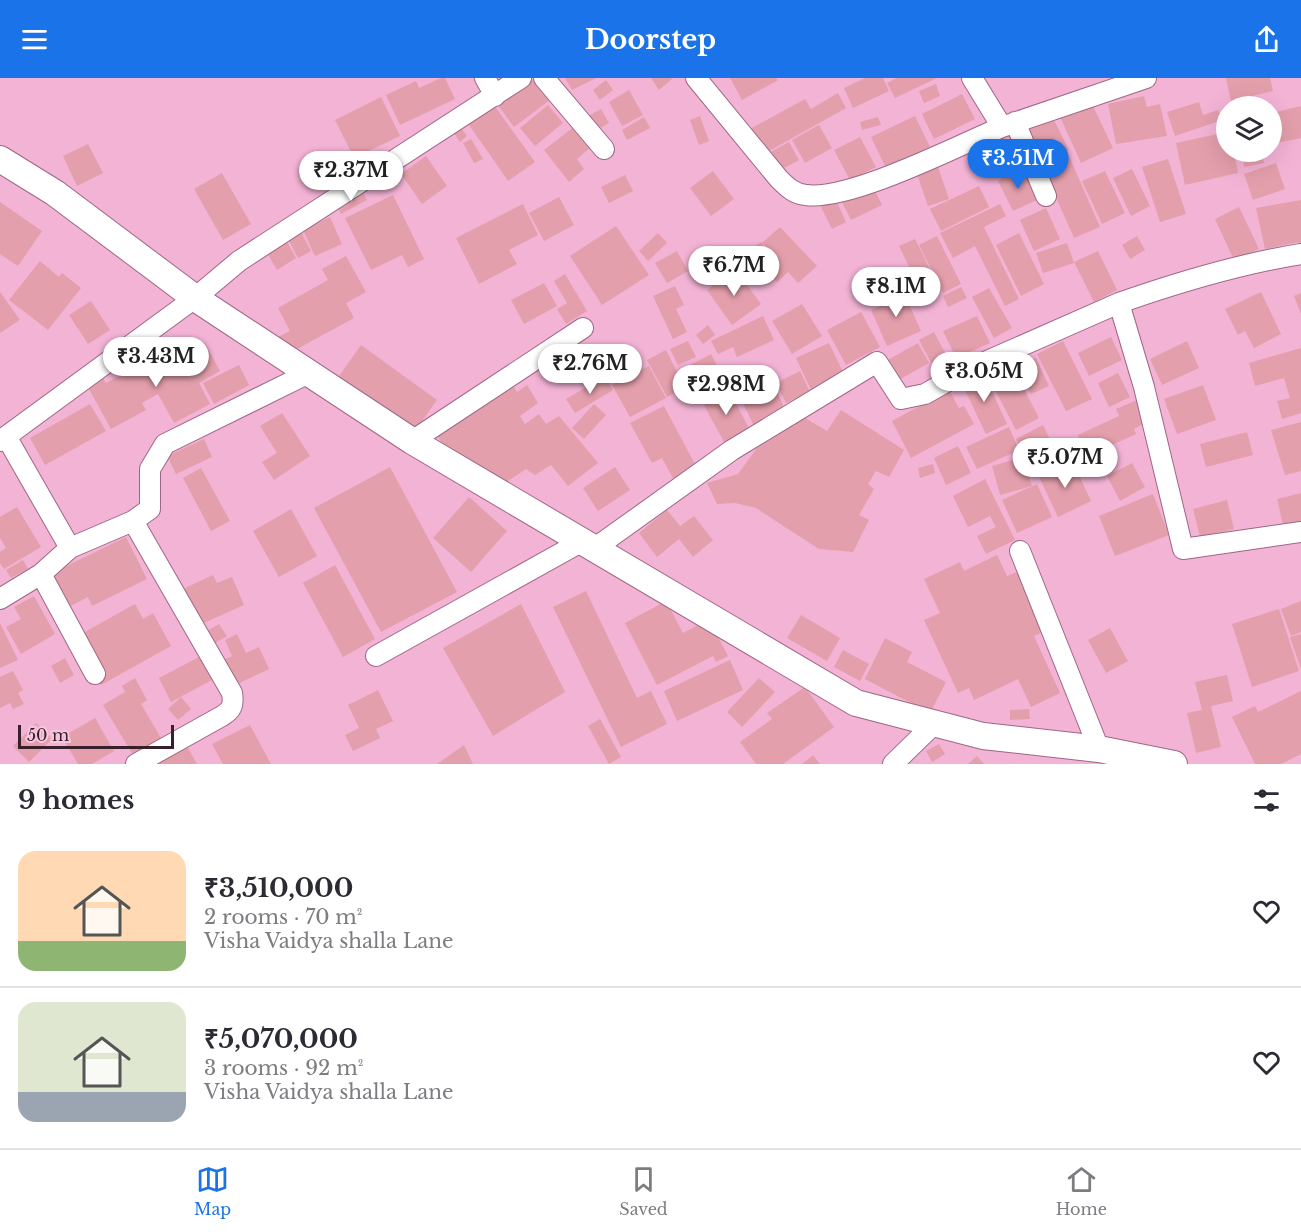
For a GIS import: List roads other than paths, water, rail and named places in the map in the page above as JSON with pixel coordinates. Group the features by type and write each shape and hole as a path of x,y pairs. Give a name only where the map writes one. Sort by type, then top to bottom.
{"main road":[{"path":"0,159 55,193 195,298 412,441 856,703 983,736 1099,749 1174,764"}],"street":[{"path":"485,78 495,96"},
{"path":"70,548 4,440 91,372 195,298 239,261 437,130 521,78"},
{"path":"544,78 604,149"},
{"path":"696,78 790,190 803,195 818,196 869,183 1008,125 1146,78"},
{"path":"972,78 984,102 1008,125 1046,196"},
{"path":"376,656 588,545 732,450 877,362 901,399 925,394 969,369 1119,303 1194,278 1256,261 1301,254"},
{"path":"1119,303 1144,387 1183,549 1301,532"},
{"path":"412,441 583,328"},
{"path":"0,598 42,574 70,548 133,520 150,509 150,469 165,444 309,373"},
{"path":"133,520 232,693 234,704 230,711 222,716 136,764"},
{"path":"1020,551 1099,749"},
{"path":"42,574 95,674"},
{"path":"893,764 934,724"}]}
